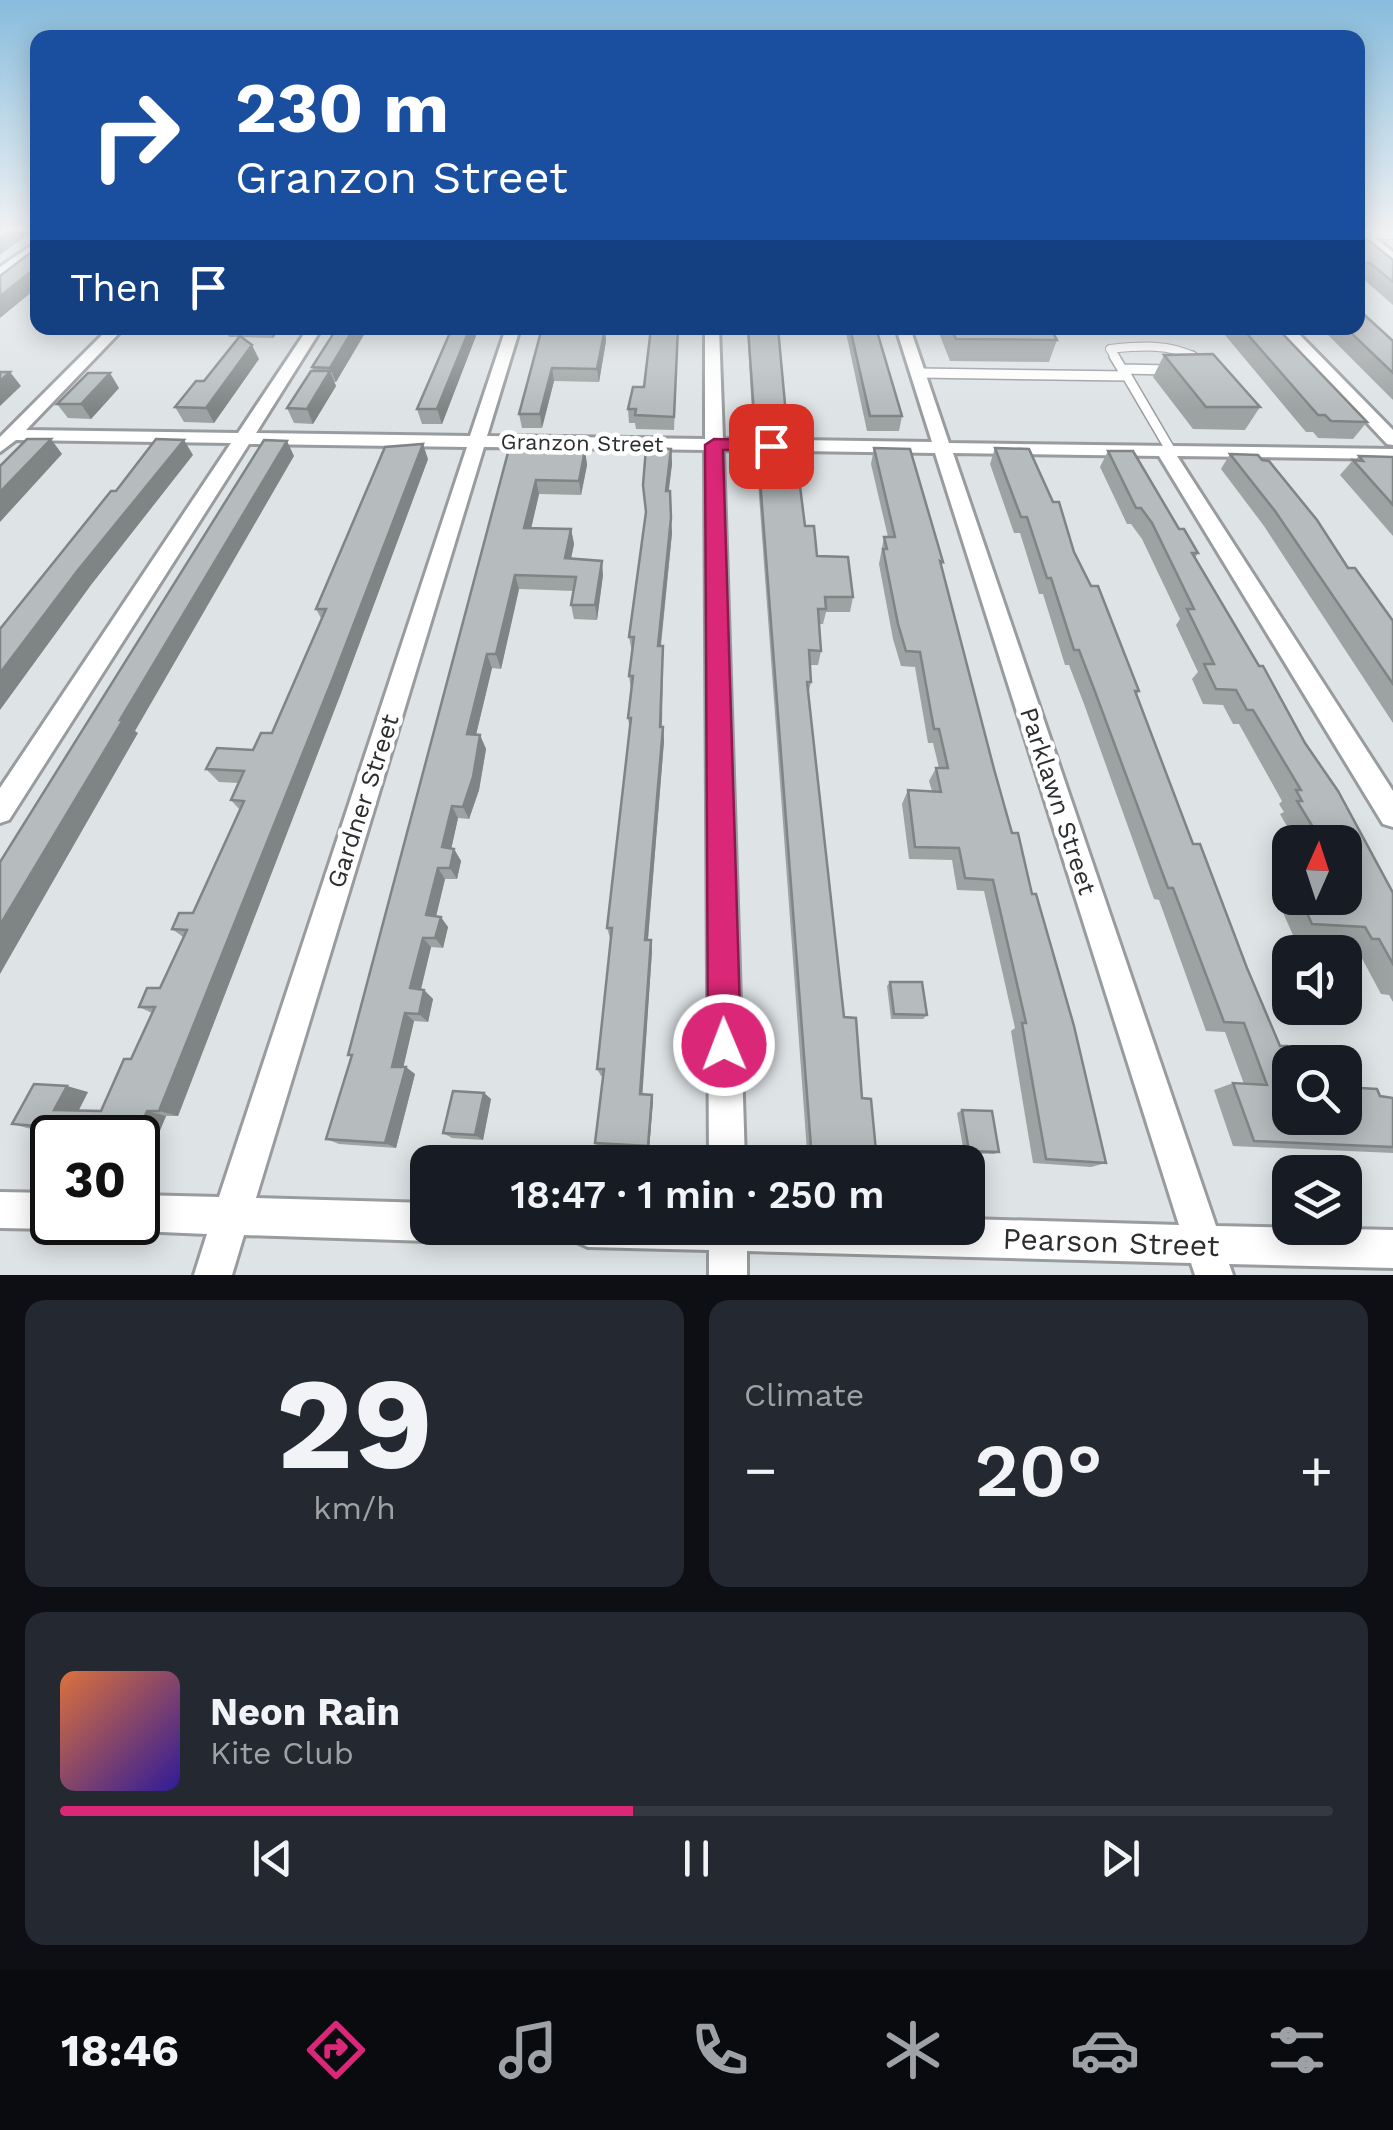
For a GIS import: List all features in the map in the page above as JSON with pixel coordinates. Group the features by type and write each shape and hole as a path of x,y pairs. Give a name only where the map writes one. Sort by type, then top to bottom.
{"street":[{"path":"6,441 111,335"},
{"path":"0,810 310,335"},
{"name":"Gardner Street","path":"214,1275 511,335"},
{"path":"712,335 727,1145"},
{"name":"Parklawn Street","path":"906,335 1209,1260"},
{"path":"1292,335 1393,440"},
{"name":"Granzon Street","path":"6,441 243,438 1393,454"},
{"path":"1168,451 1393,815"},
{"path":"0,1210 30,1211"},
{"path":"160,1214 410,1221"},
{"path":"728,1245 728,1275"},
{"name":"Pearson Street","path":"976,1245 1209,1260 1393,1248"}],"lane":[{"path":"1168,451 1110,349 1190,352 1206,368 1194,370"},
{"path":"918,373 1176,370"}],"building":[{"path":"1365,315 1393,341 1393,373 1353,335 1365,335"},
{"path":"333,335 350,335 330,368 312,367"},
{"path":"449,335 467,335 437,409 417,409"},
{"path":"540,335 604,335 597,369 552,368 540,414 519,414"},
{"path":"650,335 678,335 674,417 635,415 636,409 628,409 633,387 644,387"},
{"path":"748,335 779,335 786,415 754,414"},
{"path":"852,335 878,335 902,416 870,416"},
{"path":"954,335 1054,335 1057,340 956,339"},
{"path":"1248,335 1284,335 1367,422 1331,421 1318,415"},
{"path":"240,336 252,345 206,408 175,407 196,381 204,381"},
{"path":"1213,354 1260,407 1206,407 1164,355"},
{"path":"311,371 330,371 307,409 287,408"},
{"path":"88,373 110,373 81,404 57,404"},
{"path":"27,439 51,439 0,492 0,466"},
{"path":"156,439 184,440 0,673 0,629"},
{"path":"264,440 287,441 0,925 0,862"},
{"path":"423,444 159,1111 147,1111 145,1115 30,1115 30,1125 12,1124 34,1084 67,1086 54,1110 101,1111 124,1059 131,1059 155,1007 139,1007 147,988 160,988 187,930 172,929 179,913 193,913 244,801 231,800 244,771 206,769 217,748 253,750 261,733 272,733 326,609 316,609 385,447"},
{"path":"510,445 585,450 579,481 536,480 524,528 571,529 565,558 602,561 595,605 571,605 576,577 515,575 496,654 487,654 467,734 480,735 473,777 463,807 452,806 442,847 454,849 450,868 438,868 426,915 441,917 435,938 423,938 410,988 424,990 419,1014 405,1013 392,1067 406,1067 385,1143 326,1139 352,1055 348,1055"},
{"path":"765,447 795,447 805,526 814,526 817,556 848,557 853,597 825,597 826,609 818,609 821,651 809,650 811,682 807,682 844,1017 856,1018 862,1098 871,1099 875,1145 811,1145 758,453 765,453"},
{"path":"646,448 671,449 666,491 670,491 671,518 658,646 663,646 663,727 645,940 651,940 640,1094 652,1095 648,1145 630,1145 595,1143 604,1069 597,1069 612,928 607,928 631,718 633,676 629,676 634,637 629,637 646,512"},
{"path":"874,448 910,449 1012,833 1018,833 1032,894 1036,894 1074,1026 1106,1163 1046,1159 1022,1023 1026,1023 993,880 965,878 959,848 915,847 908,790 941,792 936,768 948,768 939,729 934,729 920,652 906,651 898,624 883,549 887,549 884,537 895,537"},
{"path":"995,448 1029,449 1053,502 1059,502 1074,552 1091,586 1098,586 1193,844 1200,844 1280,1045 1272,1045 1272,1135 1362,1135 1362,1088 1377,1089 1380,1096 1393,1098 1393,1147 1254,1141 1233,1083 1267,1085 1244,1023 1224,1022 1173,888 1168,888 1079,650 1074,650 1027,517 1021,517"},
{"path":"1108,451 1133,451 1179,529 1184,529 1198,553 1192,553 1356,825 1312,825 1297,801 1302,801 1296,790 1301,790 1253,710 1247,710 1236,690 1216,689 1204,664 1214,664 1187,609 1194,609 1152,523 1141,508 1136,508"},
{"path":"1230,454 1258,455 1269,461 1317,520 1348,568 1355,568 1393,621 1393,684 1275,511"},
{"path":"1359,456 1393,457 1393,505 1353,460 1363,461"},
{"path":"1362,836 1393,893 1393,964 1379,939 1372,939 1365,927 1312,924 1308,915 1362,915"},
{"path":"890,982 922,982 927,1015 894,1014"},
{"path":"453,1091 484,1093 475,1135 443,1133"},
{"path":"962,1110 992,1111 999,1152 985,1152 985,1145 968,1145"}],"route":[{"path":"724,1045 714,445 771,446"}]}
